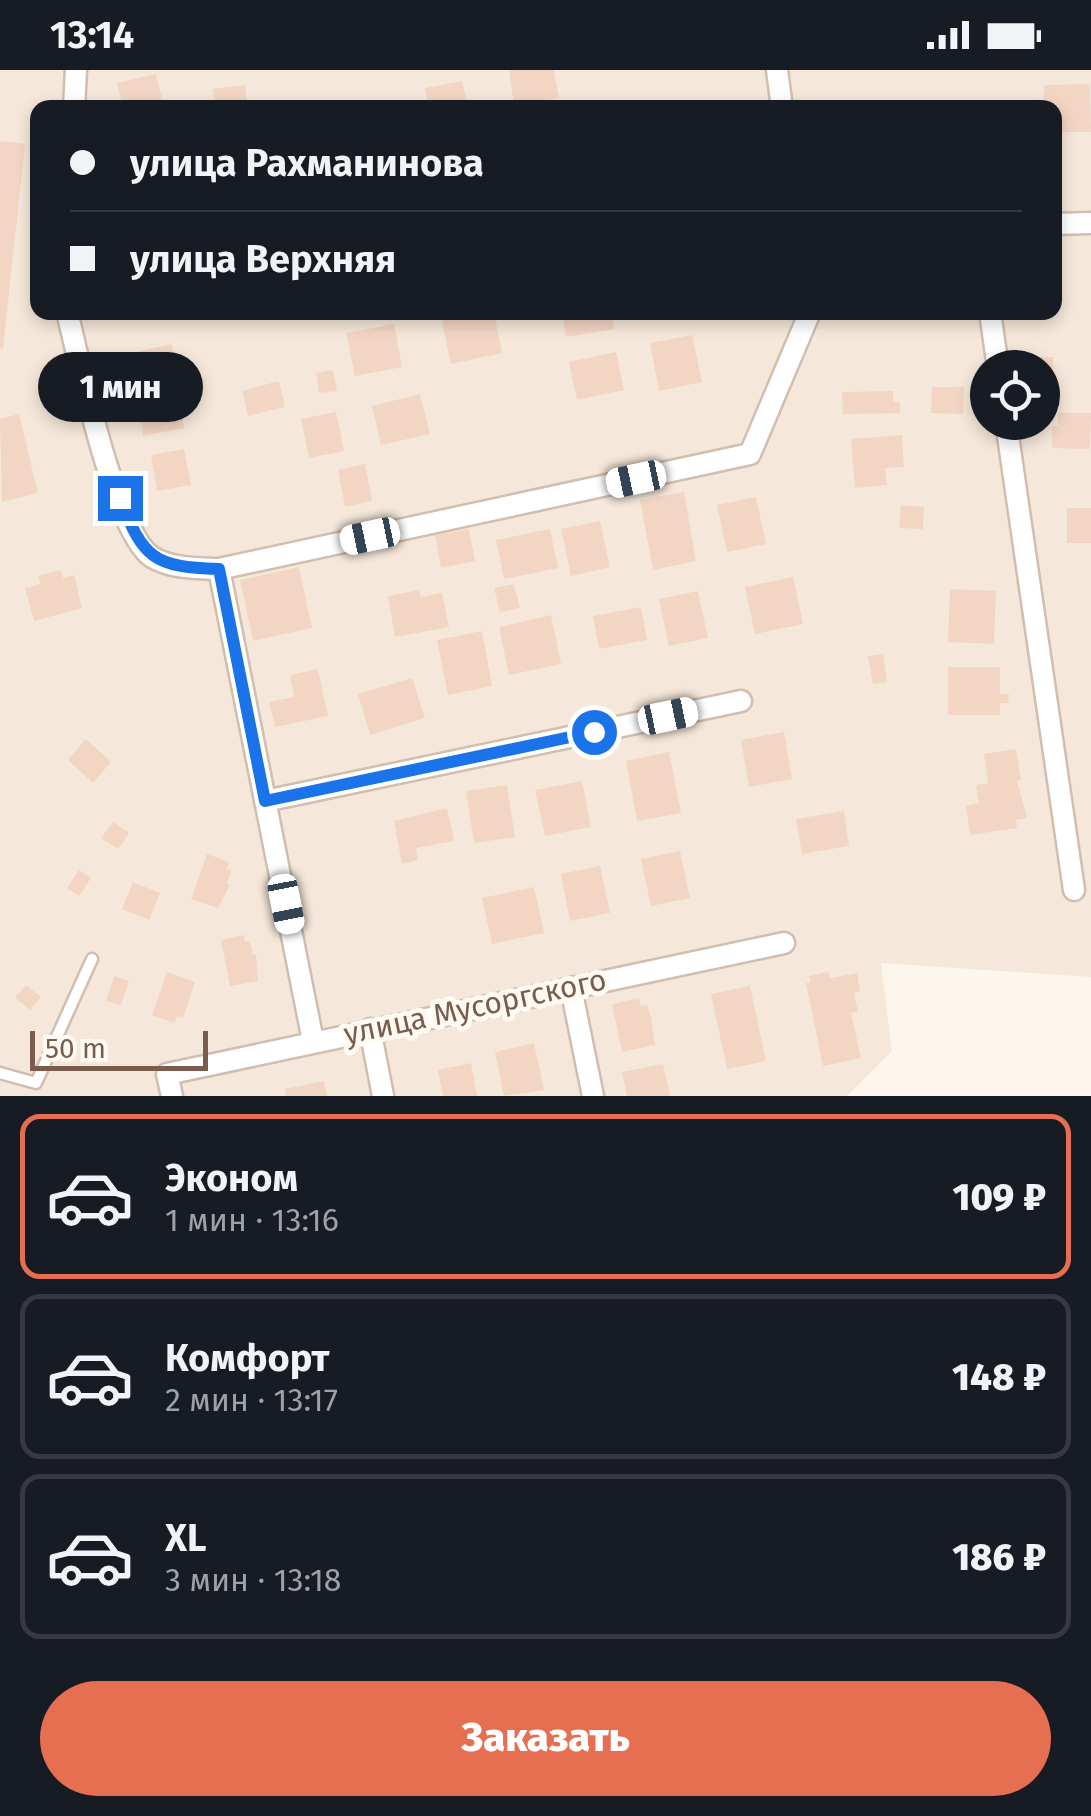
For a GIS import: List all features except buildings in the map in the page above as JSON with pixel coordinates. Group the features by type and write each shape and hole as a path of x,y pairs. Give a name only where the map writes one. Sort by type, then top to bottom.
{"street":[{"path":"74,100 76,70"},
{"path":"776,70 781,100"},
{"path":"1062,224 1091,223"},
{"path":"68,320 106,463 133,533 150,556 181,568 219,569 750,454 807,320"},
{"path":"991,320 995,350"},
{"path":"1009,440 1074,890"},
{"path":"219,569 313,1041"},
{"path":"265,801 741,701"},
{"name":"улица Мусоргского","path":"172,1096 168,1074 784,943"},
{"path":"571,988 594,1096"},
{"path":"370,1029 383,1096"}],"lane":[{"path":"0,1073 36,1083 92,959"}],"shaded area":[{"path":"0,70 1091,70 1091,977 881,963 892,1051 847,1096 0,1096"}],"route":[{"path":"120,498 133,533 150,556 181,568 219,569 265,801 594,732"}]}
